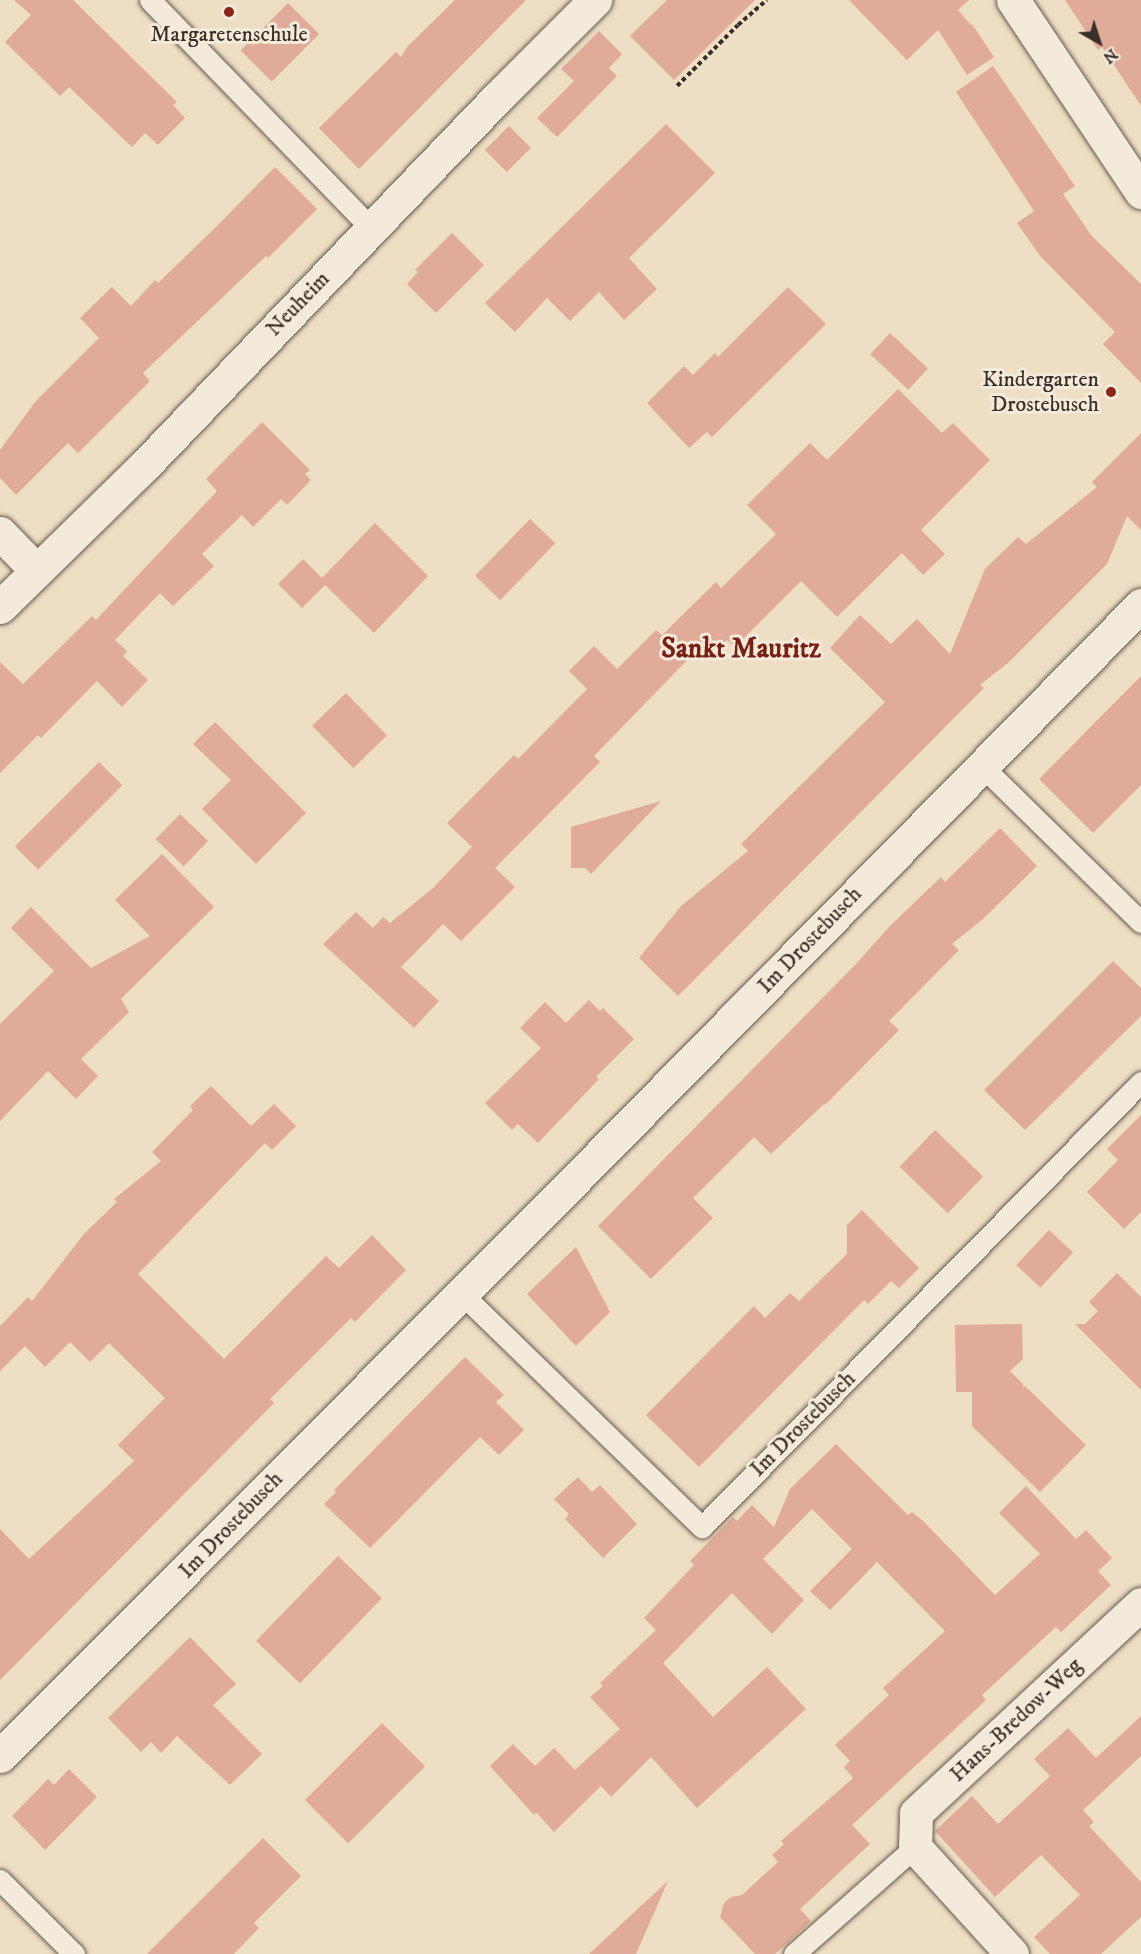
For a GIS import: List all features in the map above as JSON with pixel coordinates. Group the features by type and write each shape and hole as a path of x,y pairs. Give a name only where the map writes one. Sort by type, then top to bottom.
{"street":[{"name":"Neuheim","path":"0,607 146,464 371,228 595,0"},
{"path":"1013,0 1141,192"},
{"path":"0,533 36,570"},
{"name":"Im Drostebusch","path":"0,1756 1141,604"},
{"name":"Hans-Bredow-Weg","path":"915,1847 916,1813 1141,1604"},
{"path":"915,1847 1011,1954"}],"lane":[{"path":"150,0 371,228"},
{"path":"981,765 1141,922"},
{"name":"Im Drostebusch","path":"461,1293 702,1527 1141,1082"},
{"path":"794,1954 915,1847"},
{"path":"0,1880 74,1954"}],"path":[{"path":"676,86 767,0"}],"building":[{"path":"14,0 73,0 177,102 173,105 185,118 158,145 145,133 132,147 69,87 60,96 5,42 31,15"},
{"path":"455,0 526,0 359,169 319,128 396,52 401,57 407,47"},
{"path":"667,0 755,0 674,80 630,36"},
{"path":"849,0 969,0 958,10 972,24 994,57 967,75 938,30 907,60"},
{"path":"1065,0 1141,0 1141,106 1102,47 1098,50"},
{"path":"288,3 319,34 272,81 241,50"},
{"path":"599,31 622,54 609,68 617,76 557,137 537,118 574,81 561,69"},
{"path":"993,66 1075,186 1063,194 1091,235 1141,284 1141,383 1103,344 1115,332 1040,256 1017,223 1034,211 956,92"},
{"path":"666,124 715,173 629,258 657,289 624,320 599,292 570,321 547,298 515,332 485,303"},
{"path":"509,126 531,148 507,172 485,150"},
{"path":"275,167 317,209 268,258 266,256 143,373 150,381 78,453 68,443 16,495 0,478 0,450 35,402 99,338 80,318 112,287 131,306 155,280 158,283"},
{"path":"452,233 484,265 436,313 407,284 418,272 415,270"},
{"path":"788,287 826,324 712,437 707,432 689,448 647,403 684,366 693,375 715,353 718,357"},
{"path":"890,333 928,368 908,390 870,354"},
{"path":"898,389 942,433 953,423 990,460 921,530 945,554 923,575 902,553 837,617 801,581 735,647 727,640 709,659 698,649 594,756 600,762 495,868 515,887 461,941 443,924 401,967 439,1001 414,1028 323,944 356,912 373,928 383,917 390,923 433,888 472,847 447,823 514,755 518,759 587,689 569,671 594,646 617,669 656,630 662,635 716,582 721,588 776,534 747,505 810,443 827,460"},
{"path":"262,422 310,470 305,474 311,480 287,505 281,499 253,527 242,515 202,554 214,566 208,572 173,606 160,593 115,640 127,651 123,656 148,680 122,707 97,681 41,738 38,735 0,773 0,662 23,684 92,616 96,620 217,491 206,479"},
{"path":"1141,433 1141,530 1127,516 1107,564 1009,662 980,685 984,688 678,996 639,958 681,906 748,851 741,844 885,702 830,648 860,615 891,644 917,619 950,654 985,569 1018,537 1026,544 1097,487 1092,482"},
{"path":"530,519 555,543 500,600 475,576"},
{"path":"375,523 428,576 374,633 325,585 302,608 278,584 303,559 322,578"},
{"path":"1141,676 1141,785 1093,833 1039,779"},
{"path":"346,693 387,735 353,768 312,726"},
{"path":"215,722 306,813 256,864 202,809 231,780 193,744"},
{"path":"99,762 122,785 38,869 15,846"},
{"path":"661,801 591,874 585,868 571,868 571,827"},
{"path":"180,814 208,841 184,866 156,839"},
{"path":"1000,828 1037,866 983,919 952,944 959,950 889,1021 899,1030 825,1105 771,1154 754,1137 693,1198 713,1218 651,1279 598,1226 856,964 890,926 941,877 945,882"},
{"path":"162,854 214,907 121,999 129,1012 81,1059 98,1076 76,1099 48,1071 0,1121 0,1024 54,971 11,928 31,907 91,968 150,936 115,900"},
{"path":"1113,961 1141,988 1141,1016 1025,1130 984,1090"},
{"path":"589,1000 600,1011 603,1008 634,1039 596,1077 599,1079 538,1143 518,1124 512,1130 485,1103 541,1048 520,1028 545,1002 566,1023"},
{"path":"211,1086 251,1126 274,1104 296,1126 272,1150 265,1143 138,1274 224,1359 326,1256 339,1268 372,1235 406,1270 355,1322 351,1318 270,1399 274,1403 0,1680 0,1529 29,1559 134,1461 118,1445 165,1398 109,1343 90,1362 70,1342 45,1367 25,1346 0,1371 0,1326 28,1297 32,1301 84,1234 117,1202 114,1199 161,1161 152,1152 193,1110 190,1106"},
{"path":"1141,1115 1141,1212 1124,1229 1087,1192 1118,1160 1107,1149"},
{"path":"935,1130 983,1177 948,1213 900,1167"},
{"path":"862,1210 919,1268 899,1288 891,1281 868,1304 864,1300 699,1467 646,1415 754,1306 765,1318 790,1293 799,1301 847,1254 847,1225"},
{"path":"1049,1230 1073,1253 1040,1288 1016,1265"},
{"path":"576,1247 610,1312 576,1346 527,1294"},
{"path":"1117,1273 1141,1297 1141,1390 1075,1324 1085,1324 1098,1311 1089,1302"},
{"path":"1022,1324 1023,1359 1010,1371 1023,1384 1023,1387 1025,1386 1086,1445 1040,1492 972,1426 972,1392 956,1392 955,1325"},
{"path":"465,1357 504,1395 496,1402 524,1430 499,1455 480,1437 370,1548 324,1504 336,1492 334,1490"},
{"path":"836,1444 908,1515 912,1512 923,1521 995,1595 1040,1554 999,1513 1026,1486 1076,1539 1086,1530 1112,1558 1098,1571 1111,1585 1061,1632 1056,1627 982,1695 986,1700 852,1825 870,1844 800,1909 811,1921 775,1954 755,1954 720,1917 724,1903 731,1897 742,1895 778,1862 772,1855 784,1844 781,1841 853,1778 844,1767 850,1761 835,1745 889,1695 883,1688 945,1631 877,1562 830,1610 810,1591 852,1549 812,1509 763,1559 804,1600 772,1634 732,1593 663,1663 713,1717 767,1667 806,1709 697,1808 651,1757 611,1797 601,1786 554,1832 536,1812 534,1815 490,1766 513,1744 535,1766 554,1748 575,1770 620,1729 590,1697 603,1686 600,1683 656,1630 644,1618 694,1565 690,1561 733,1517 737,1521 752,1505 774,1527 790,1489"},
{"path":"578,1477 592,1492 600,1485 637,1524 603,1558 565,1519 569,1514 554,1499"},
{"path":"338,1556 382,1598 300,1683 256,1641"},
{"path":"190,1637 236,1684 213,1705 262,1754 230,1785 177,1736 161,1753 151,1742 141,1752 108,1718"},
{"path":"1141,1716 1141,1756 1083,1810 1094,1822 1089,1826 1141,1882 1141,1917 1101,1954 1050,1954 1034,1937 1080,1895 1041,1855 995,1897 935,1831 972,1796 998,1824 1050,1776 1034,1759 1068,1728 1096,1758"},
{"path":"382,1723 425,1766 348,1843 305,1800"},
{"path":"69,1769 97,1797 45,1850 12,1816 48,1779 54,1785"},
{"path":"263,1838 301,1876 254,1923 259,1928 234,1954 147,1954"},
{"path":"668,1881 636,1954 589,1954"}],"place":[{"name":"Margaretenschule","path":"229,12"},
{"name":"Kindergarten Drostebusch","path":"1111,392"}],"district":[{"name":"Sankt Mauritz","path":"741,649"}]}
